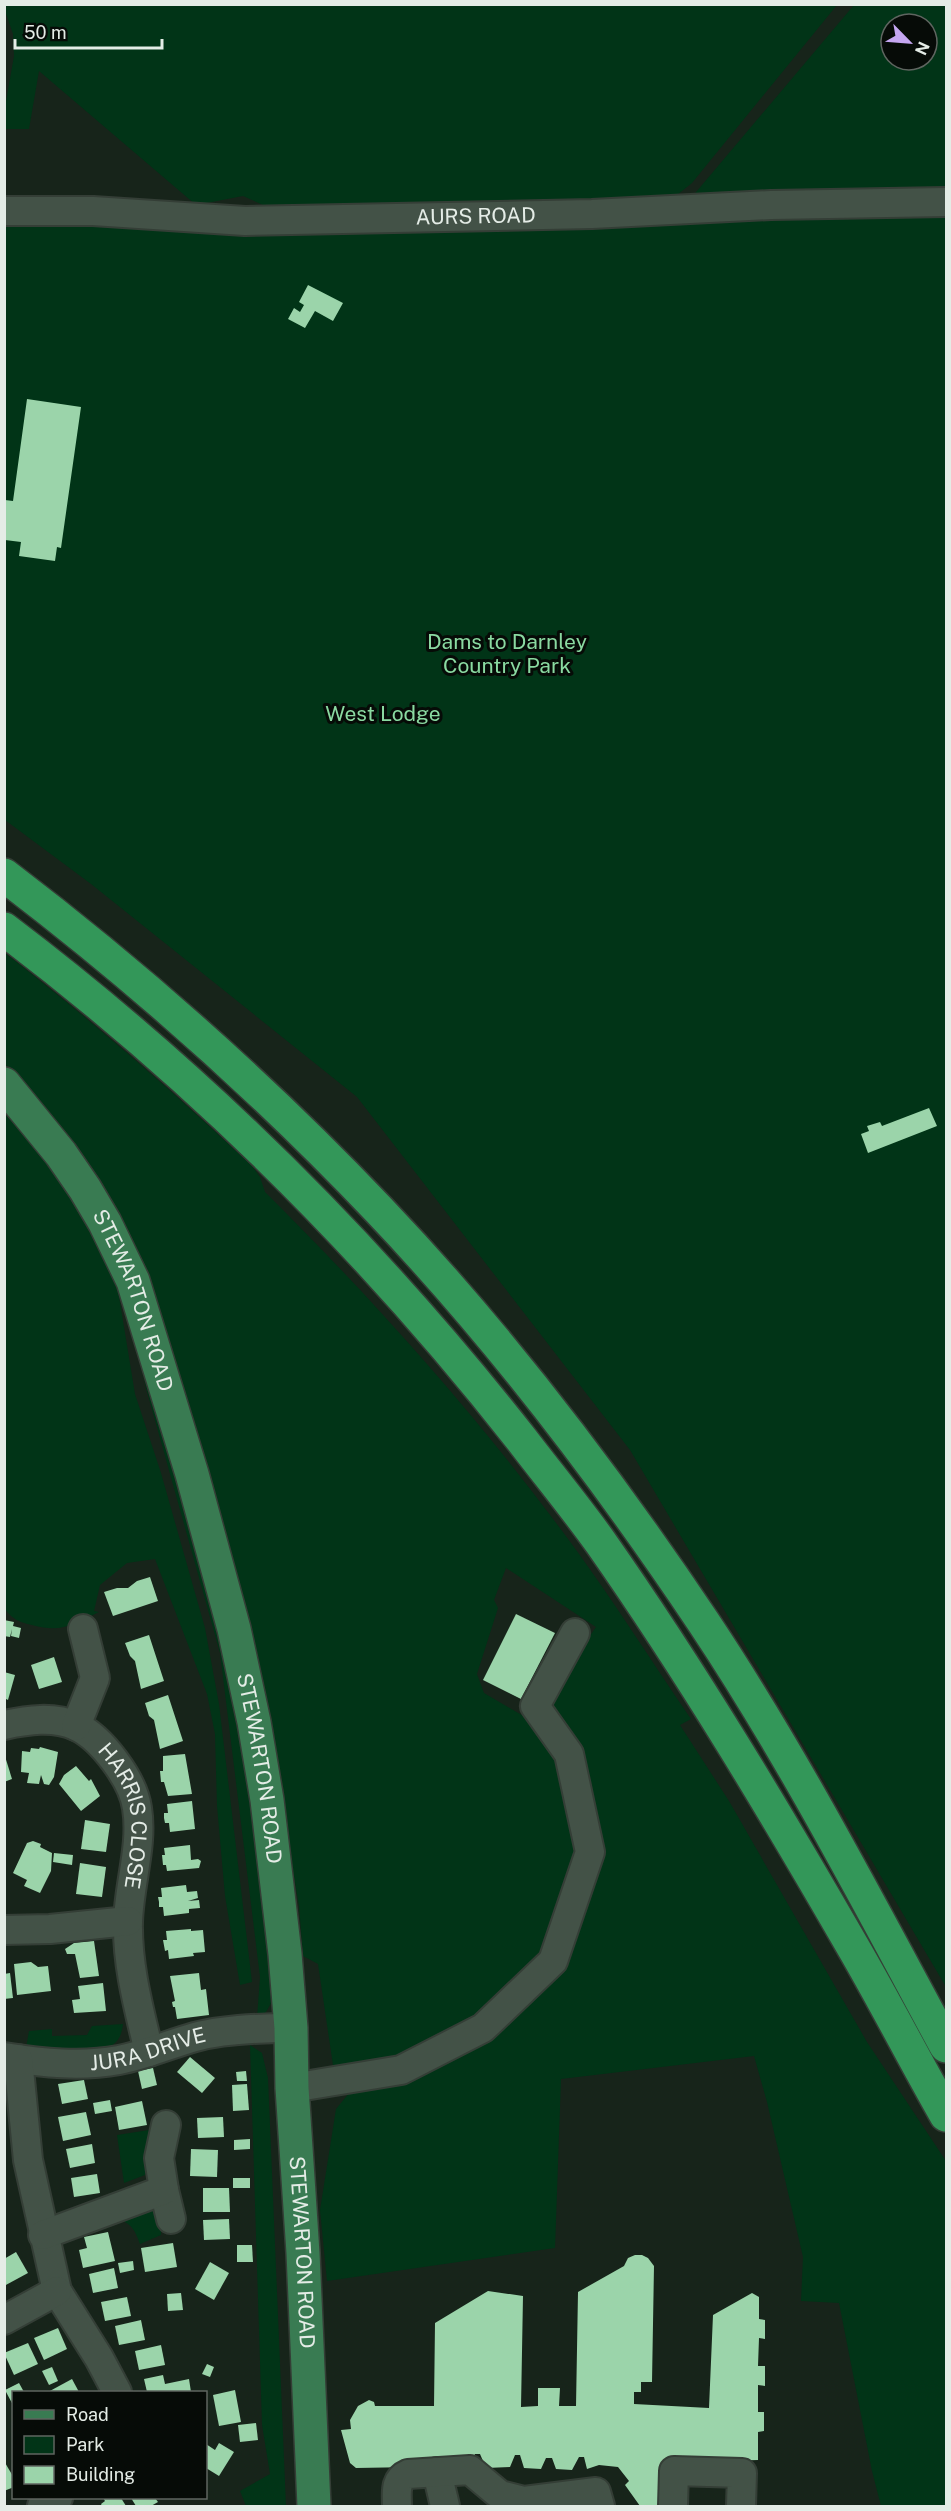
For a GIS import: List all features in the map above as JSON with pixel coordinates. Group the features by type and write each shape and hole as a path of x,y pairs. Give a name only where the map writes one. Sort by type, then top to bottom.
{"highway":[{"path":"4,875 148,990 293,1123 381,1212 521,1373 603,1479 706,1625 833,1838 946,2046"},
{"path":"4,929 110,1013 250,1139 377,1269 485,1394 601,1542 698,1689 855,1950 946,2115"}],"main road":[{"name":"STEWARTON ROAD","path":"4,1084 61,1154 85,1189 122,1256 142,1305 214,1550 254,1722 275,1864 291,2028 292,2088 303,2253 314,2506"}],"street":[{"name":"AURS ROAD","path":"4,211 93,211 245,221 592,214 771,205 946,202"},
{"name":"HARRIS CLOSE","path":"76,1726 95,1678 83,1629"},
{"path":"292,2088 401,2070 483,2028 553,1961 590,1852 569,1754 535,1706 575,1634"},
{"name":"HARRIS CLOSE","path":"4,1725 38,1719 76,1726 104,1749 131,1786 137,1807 136,1849 128,1921 130,1964 149,2052"},
{"name":"HARRIS CLOSE","path":"4,1930 50,1929 128,1921"},
{"name":"JURA DRIVE","path":"11,2058 43,2063 91,2064 120,2060 197,2037 235,2031 291,2028"},
{"path":"11,2058 16,2160 43,2235 57,2291 99,2358 116,2391"},
{"path":"166,2125 159,2158 171,2219"},
{"path":"43,2235 165,2190"},
{"path":"4,2320 57,2291"},
{"path":"397,2506 397,2485 401,2477 408,2474 470,2470 500,2495 524,2501 596,2492 600,2506"},
{"path":"673,2506 674,2471 742,2473 741,2506"},
{"path":"437,2472 445,2506"},
{"path":"42,2506 56,2499"}],"green space":[{"path":"5,4 837,5 692,183 677,195 619,201 263,205 243,196 196,205 39,71 29,129 5,129 5,107 14,56 13,34 5,11"},
{"name":"Dams to Darnley Country Park","path":"854,5 946,5 946,1987 630,1450 357,1097 91,884 5,820 5,215 691,198"},
{"path":"5,953 131,1056 252,1166 260,1177 265,1192 387,1319 502,1453 589,1568 691,1719 680,1725 729,1801 867,2042 946,2161 946,2506 881,2506 839,2303 801,2301 803,2257 754,2056 561,2079 555,2248 327,2281 320,2210 336,2109 354,2087 334,2072 318,1964 303,1956 299,1906 279,1788 155,1304 143,1263 91,1175 46,1109 5,1064","holes":["506,1568 596,1627 532,1721 484,1693 477,1674 498,1608 494,1600"]},
{"path":"5,1114 31,1142 77,1206 114,1266 135,1394 161,1473 205,1628 219,1704 252,1982 240,1985 225,1896 217,1806 215,1734 207,1694 155,1559 127,1563 100,1585 94,1611 99,1612 66,1626 51,1628 23,1623 5,1609"},
{"path":"137,1342 218,1608 254,1792 274,1998 266,2012 257,2018 260,1977 220,1653 146,1388"},
{"path":"123,2024 120,2036 109,2047 87,2051 26,2048 29,2031 52,2029 52,2036 87,2035 92,2026"},
{"path":"250,2045 262,2053 268,2078 286,2506 246,2506 240,2491 270,2474 262,2425"},
{"path":"149,2130 145,2175 124,2183 117,2135"},
{"path":"149,2207 159,2220 161,2235 140,2244 132,2228 118,2219"}],"building":[{"path":"308,285 343,303 333,321 315,311 305,328 288,319 294,308 300,312 304,305 299,302"},
{"path":"27,399 81,407 61,548 57,547 55,561 19,556 21,542 5,540 5,500 13,501"},
{"path":"929,1108 937,1126 868,1153 861,1134 869,1131 867,1126 880,1122 882,1126"},
{"path":"150,1577 158,1601 113,1616 104,1592 117,1588 128,1588 137,1581"},
{"path":"516,1614 555,1633 521,1699 483,1680"},
{"path":"4,1620 14,1622 13,1626 21,1628 19,1638 11,1636 12,1629 10,1637 4,1636"},
{"path":"149,1635 164,1681 141,1689 135,1661 130,1656 125,1643"},
{"path":"54,1657 62,1682 39,1689 31,1665"},
{"path":"4,1672 15,1675 8,1700 4,1698"},
{"path":"168,1695 183,1741 160,1749 154,1720 149,1716 145,1703"},
{"path":"40,1747 58,1752 54,1777 49,1785 44,1784 41,1775 39,1784 27,1783 29,1773 21,1772 22,1751 30,1752 31,1748 39,1749"},
{"path":"4,1753 12,1779 4,1782"},
{"path":"185,1754 192,1794 168,1796 164,1782 161,1782 160,1771 163,1771 163,1756"},
{"path":"76,1766 89,1781 91,1779 100,1796 81,1811 59,1784 64,1775"},
{"path":"192,1801 195,1829 170,1832 169,1823 165,1823 164,1818 164,1813 168,1813 167,1804"},
{"path":"85,1820 110,1824 106,1852 81,1849"},
{"path":"33,1841 52,1853 51,1871 40,1893 24,1886 27,1880 13,1873 27,1843"},
{"path":"190,1845 191,1860 201,1861 199,1868 167,1871 166,1865 163,1865 164,1848"},
{"path":"54,1853 73,1855 72,1865 53,1862"},
{"path":"80,1863 106,1867 102,1897 76,1894"},
{"path":"186,1885 187,1892 197,1891 198,1898 188,1901 199,1900 200,1908 189,1909 189,1913 164,1916 163,1907 159,1907 158,1897 162,1897 161,1888"},
{"path":"191,1929 191,1931 203,1930 205,1952 193,1953 194,1956 169,1959 163,1940 167,1940 166,1931"},
{"path":"94,1941 99,1976 80,1978 75,1954 67,1954 65,1949 74,1943"},
{"path":"31,1962 38,1967 48,1966 51,1991 17,1995 14,1964"},
{"path":"10,1973 13,1998 4,1999 4,1974"},
{"path":"199,1973 201,1990 206,1989 209,2015 177,2019 172,2002 175,2001 170,1976"},
{"path":"103,1983 106,2011 74,2013 72,2000 80,1999 78,1986"},
{"path":"190,2057 215,2078 202,2093 177,2072"},
{"path":"153,2068 157,2085 142,2089 138,2071"},
{"path":"246,2071 247,2081 237,2081 236,2072"},
{"path":"84,2080 88,2099 62,2104 58,2084"},
{"path":"247,2084 249,2110 233,2111 232,2085"},
{"path":"110,2100 112,2111 95,2114 93,2103"},
{"path":"142,2101 147,2125 119,2130 115,2107"},
{"path":"86,2112 91,2135 63,2141 58,2117"},
{"path":"223,2117 224,2137 198,2138 197,2118"},
{"path":"250,2139 250,2149 234,2150 234,2140"},
{"path":"92,2144 95,2163 70,2168 66,2149"},
{"path":"191,2149 218,2150 217,2177 190,2176"},
{"path":"97,2174 100,2193 74,2197 71,2178"},
{"path":"233,2178 250,2178 250,2188 233,2188"},
{"path":"203,2188 229,2188 230,2212 203,2212"},
{"path":"229,2219 230,2239 204,2240 203,2220"},
{"path":"108,2232 115,2261 83,2268 79,2250 87,2248 84,2237"},
{"path":"173,2243 177,2267 145,2272 141,2248"},
{"path":"237,2245 252,2245 253,2262 237,2262"},
{"path":"16,2252 28,2273 4,2286 4,2259"},
{"path":"635,2255 648,2258 654,2266 652,2382 641,2382 641,2392 634,2392 634,2404 709,2408 713,2315 752,2293 759,2297 759,2319 765,2320 765,2339 759,2338 758,2366 765,2366 765,2386 758,2385 758,2412 764,2412 764,2431 758,2432 758,2460 727,2461 671,2469 671,2506 640,2506 625,2485 629,2481 618,2467 599,2465 587,2469 584,2457 579,2457 572,2470 556,2469 552,2458 546,2458 541,2469 524,2468 520,2455 515,2455 510,2467 486,2468 480,2454 475,2454 470,2466 356,2468 350,2463 341,2430 351,2429 350,2420 358,2406 369,2400 374,2402 375,2406 434,2406 435,2323 488,2291 523,2296 521,2407 538,2406 538,2388 560,2388 559,2406 576,2406 578,2292 624,2266 628,2258"},
{"path":"133,2261 134,2270 120,2273 118,2263"},
{"path":"210,2262 229,2273 214,2300 195,2289"},
{"path":"114,2268 118,2288 93,2293 89,2274"},
{"path":"181,2293 183,2310 168,2311 167,2294"},
{"path":"127,2297 131,2316 105,2321 101,2302"},
{"path":"141,2320 145,2340 119,2345 115,2326"},
{"path":"58,2328 67,2349 44,2360 34,2338"},
{"path":"28,2343 38,2364 14,2375 4,2353"},
{"path":"161,2345 165,2365 139,2370 135,2351"},
{"path":"207,2364 214,2367 210,2377 202,2374"},
{"path":"52,2367 58,2381 49,2385 42,2371"},
{"path":"163,2375 165,2384 189,2379 191,2391 147,2391 144,2379"},
{"path":"72,2379 78,2391 50,2391"},
{"path":"19,2383 23,2391 12,2391 12,2403 5,2390"},
{"path":"235,2390 241,2422 219,2426 213,2395"},
{"path":"256,2423 258,2440 240,2442 238,2425"},
{"path":"219,2443 234,2452 219,2476 207,2469 207,2445 215,2450"},
{"path":"4,2461 12,2475 12,2488 4,2491"},
{"path":"104,2499 122,2499 126,2506 102,2506 101,2504 105,2501"},
{"path":"132,2499 156,2499 158,2502 151,2506 136,2506"}],"park label":[{"name":"West Lodge","path":"383,714"}]}
